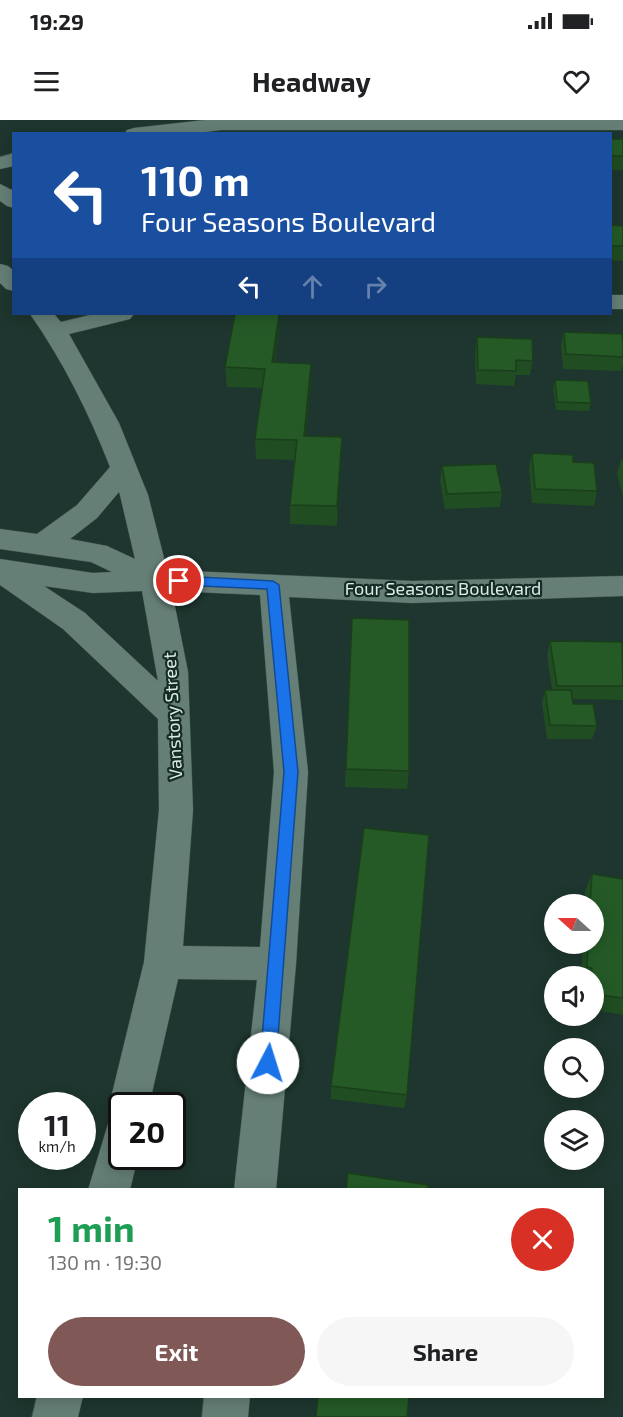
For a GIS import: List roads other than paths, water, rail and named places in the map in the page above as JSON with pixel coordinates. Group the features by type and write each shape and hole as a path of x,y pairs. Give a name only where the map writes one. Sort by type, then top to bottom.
{"street":[{"path":"151,132 221,124 489,122 623,124"},
{"path":"0,271 12,282"},
{"path":"48,322 113,315"},
{"name":"Vanstory Street","path":"48,322 106,423 134,495 155,580 173,672 177,810 163,962 132,1092"},
{"path":"41,545 79,520 105,495 123,468"},
{"name":"Four Seasons Boulevard","path":"0,539 97,553 155,580"},
{"path":"0,570 74,621 174,715"},
{"name":"Four Seasons Boulevard","path":"0,570 93,583 155,580 412,592 623,586"},
{"path":"255,1188 277,964 291,772 273,585"},
{"path":"163,962 277,964"},
{"path":"110,1188 114,1170"},
{"path":"55,1417 60,1398"},
{"path":"225,1417 227,1398"}]}
